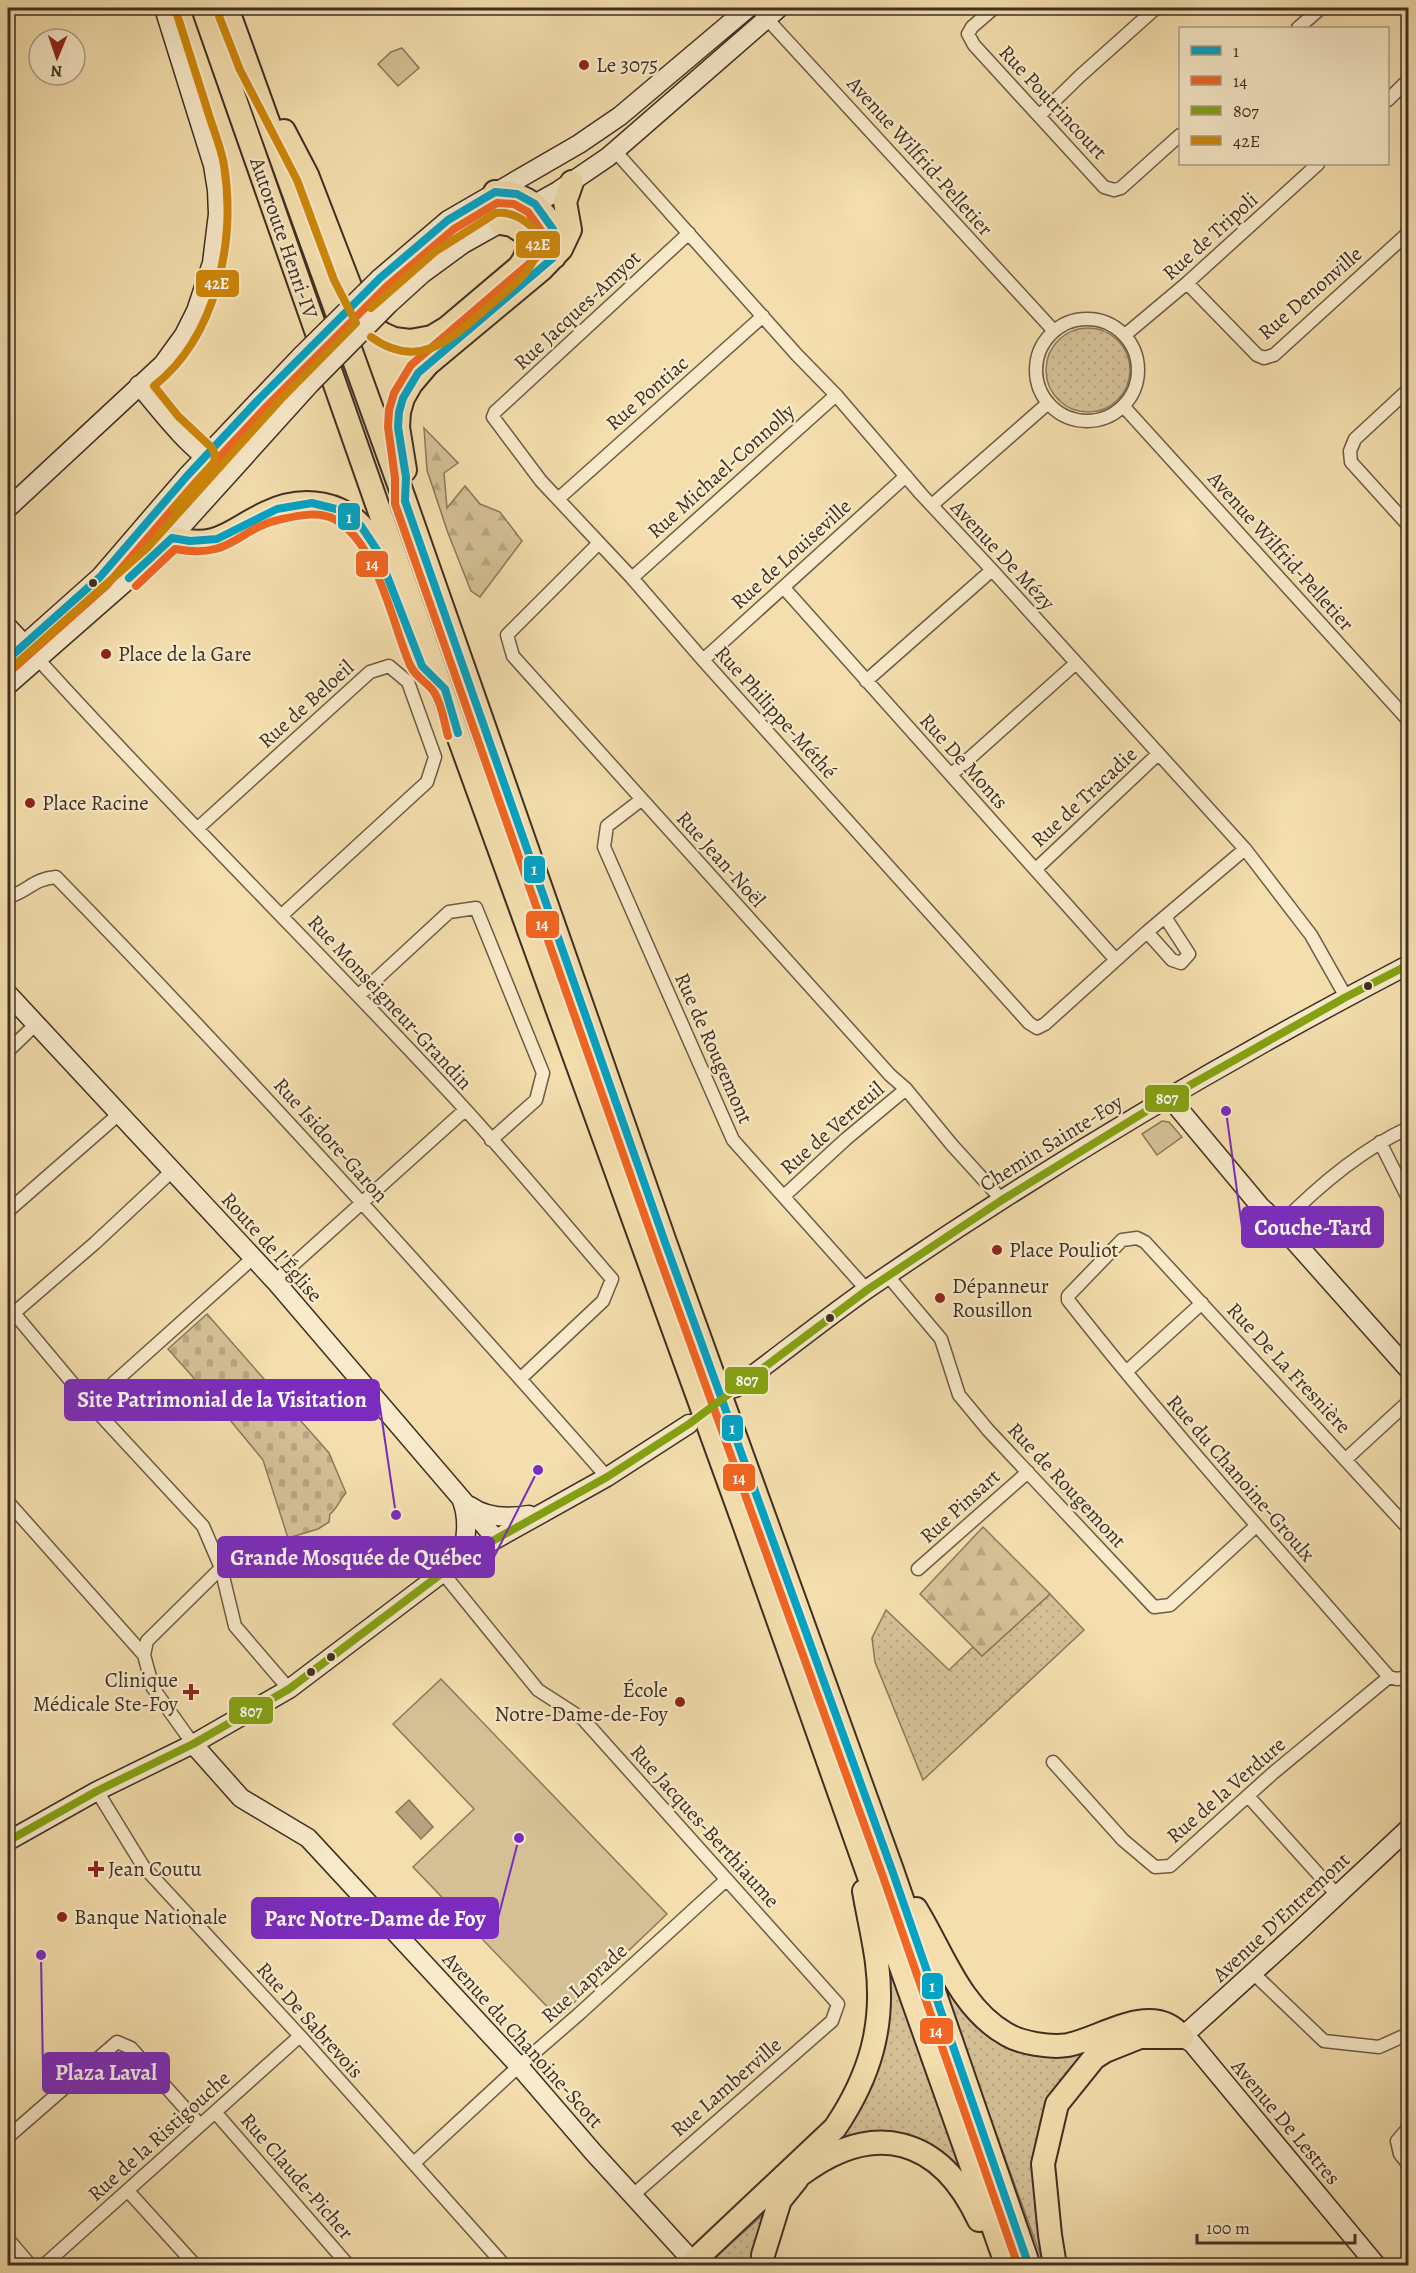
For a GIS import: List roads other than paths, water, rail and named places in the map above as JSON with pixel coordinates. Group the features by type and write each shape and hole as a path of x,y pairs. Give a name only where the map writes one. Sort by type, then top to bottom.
{"highway":[{"name":"Autoroute Henri-IV","path":"203,8 442,686 856,1837 1007,2265"},
{"name":"Autoroute Henri-IV","path":"226,8 405,501 666,1245 892,1870 1029,2265"},
{"path":"242,50 307,175 358,307 375,329 403,341 432,337 447,328 504,280 526,258 528,242 520,229 500,223"},
{"path":"405,501 406,477 398,427 403,398 411,384 428,364 561,249 570,230 565,202 572,182"},
{"path":"495,192 517,194 535,204 553,229 556,247 554,257"},
{"path":"172,538 200,543 217,540 264,514 293,504 317,503 337,508 359,524 374,543 423,668 442,686"},
{"path":"693,2264 835,2128 853,2101 866,2073 875,2046 877,1964 856,1837"},
{"path":"892,1870 926,1925 959,1987 984,2016 1006,2035 1043,2046 1067,2045 1141,2021 1155,2020 1177,2030 1182,2037"},
{"path":"1055,2265 1043,2164 1058,2104 1094,2058 1105,2051 1140,2037 1182,2037"},
{"path":"693,2264 802,2173 849,2146 872,2142 897,2144 915,2150 931,2157 947,2170 969,2200 1001,2265"},
{"path":"763,2265 763,2255 780,2200 802,2173"}],"main road":[{"path":"8,508 163,364 188,327 206,284 216,236 217,190 213,165 164,8"},
{"path":"8,659 100,577 205,456 380,278 448,220 579,144 620,116 748,8"},
{"path":"8,685 150,561 311,383 389,304 440,260 482,232 572,182 615,151 767,11"},
{"path":"139,385 170,423 205,456 221,463 239,463"},
{"path":"8,627 37,658"},
{"name":"Chemin Sainte-Foy","path":"735,1388 867,1290 1002,1200 1169,1097 1408,965"},
{"name":"Route de l'Église","path":"8,994 275,1281 495,1538"},
{"path":"1169,1097 1260,1206 1281,1225 1408,1370"},
{"path":"8,1841 98,1791 193,1744 289,1689 462,1558 607,1477 689,1424"},
{"path":"461,1499 478,1512 513,1518 538,1514"},
{"path":"461,1499 466,1511 466,1538 462,1558"},
{"name":"Avenue du Chanoine-Scott","path":"193,1744 242,1798 308,1838 519,2066 693,2264"},
{"name":"Avenue D'Entremont","path":"1182,2037 1338,1896 1408,1829"},
{"name":"Avenue De Lestres","path":"1182,2037 1192,2043 1377,2265"}],"street":[{"name":"Rue Poutrincourt","path":"993,8 972,27 968,34 974,45 1104,187 1114,190 1126,184 1179,136"},
{"path":"1040,116 1080,76 1156,8"},
{"path":"1299,27 1321,8"},
{"name":"Avenue Wilfrid-Pelletier","path":"767,11 1054,332"},
{"path":"1389,99 1406,89"},
{"name":"Avenue De Mézy","path":"615,151 836,395 932,506 1245,849 1311,935 1346,998"},
{"name":"Rue de Tripoli","path":"1125,335 1187,283 1317,165"},
{"name":"Rue Jacques-Amyot","path":"493,417 495,412 689,233"},
{"name":"Rue Denonville","path":"1187,283 1240,339 1257,355 1264,358 1274,355 1408,233"},
{"name":"Rue Pontiac","path":"558,499 763,316"},
{"path":"1097,319 1112,325 1125,335 1134,348 1139,364 1138,380 1125,408 1092,422 1076,421 1060,414 1047,404 1039,390 1035,375 1036,359 1042,344 1054,332 1065,323 1097,319"},
{"path":"1408,390 1355,439 1350,451 1351,462 1408,525"},
{"name":"Rue Michael-Connolly","path":"632,578 836,395"},
{"path":"932,506 1047,404"},
{"name":"Avenue Wilfrid-Pelletier","path":"1125,408 1408,720"},
{"name":"Rue Philippe-Méthé","path":"493,417 541,481 632,578 1029,1023 1037,1028 1045,1024 1116,960"},
{"name":"Rue de Louiseville","path":"703,660 906,477"},
{"name":"Rue Jean-Noël","path":"598,544 507,635 513,656 890,1075 906,1089 952,1145 1002,1200"},
{"path":"866,681 992,570"},
{"name":"Rue De Monts","path":"784,588 1116,960"},
{"name":"Rue Monseigneur-Grandin","path":"37,658 102,730 282,915 465,1110 612,1280 603,1302 520,1379"},
{"path":"952,774 1076,663"},
{"name":"Rue de Beloeil","path":"198,828 370,672 389,666 408,682 435,757 427,782 282,915"},
{"name":"Rue de Tracadie","path":"1036,869 1158,754"},
{"name":"Rue de Rougemont","path":"641,800 607,826 604,847 733,1140 867,1290"},
{"path":"1116,960 1245,849"},
{"name":"Rue Isidore-Garon","path":"8,897 41,878 56,877 184,1008 607,1477"},
{"path":"358,996 450,912 476,908 543,1073 536,1100 491,1140"},
{"path":"1147,932 1172,960 1181,963 1189,954 1165,917"},
{"path":"8,1051 36,1024"},
{"name":"Rue de Verteuil","path":"784,1196 846,1138 906,1089"},
{"path":"275,1281 465,1110"},
{"path":"8,1211 119,1114"},
{"path":"1281,1225 1301,1204 1380,1142 1408,1128"},
{"path":"1380,1142 1408,1198"},
{"path":"172,1171 95,1243 11,1309 90,1404 203,1526 221,1568 235,1626 289,1689"},
{"name":"Rue du Chanoine-Groulx","path":"1137,1238 1122,1240 1068,1296 1068,1300 1207,1470 1389,1677"},
{"name":"Rue De La Fresnière","path":"1137,1238 1144,1242 1202,1303 1408,1528"},
{"path":"90,1404 253,1258"},
{"name":"Rue de Rougemont","path":"888,1276 941,1339 958,1395 1154,1607 1170,1605 1256,1526"},
{"path":"1126,1372 1202,1303"},
{"path":"1346,1458 1408,1402"},
{"name":"Rue Pinsart","path":"918,1569 1028,1472"},
{"name":"Avenue du Chanoine-Scott","path":"8,1502 144,1655 153,1688 193,1744"},
{"path":"144,1655 147,1641 221,1568"},
{"name":"Rue Jacques-Berthiaume","path":"442,1572 538,1690 583,1719 838,2004"},
{"path":"1389,1677 1397,1679 1408,1677"},
{"name":"Rue de la Verdure","path":"1053,1762 1123,1840 1155,1867 1170,1866 1248,1796 1389,1677"},
{"name":"Rue De Sabrevois","path":"98,1791 143,1866 300,2036 377,2125 505,2265"},
{"path":"1248,1796 1338,1896"},
{"name":"Rue Laprade","path":"414,2163 726,1880"},
{"path":"1253,1973 1324,2041 1379,2046 1408,2034"},
{"name":"Rue Lamberville","path":"633,2195 832,2021 838,2004"},
{"name":"Rue de la Ristigouche","path":"43,2265 300,2036"},
{"path":"8,2137 117,2042 131,2048 200,2125"},
{"name":"Rue Claude-Picher","path":"215,2112 349,2265"},
{"path":"1408,2128 1397,2141 1400,2154 1408,2164"},
{"path":"128,2191 196,2265"},
{"path":"8,2239 31,2265"}],"place":[{"name":"Le 3075","path":"584,65"},
{"name":"Place de la Gare","path":"106,654"},
{"name":"Place Racine","path":"30,803"},
{"name":"Couche-Tard","path":"1226,1111"},
{"name":"Place Pouliot","path":"997,1250"},
{"name":"Dépanneur Rousillon","path":"940,1298"},
{"name":"Grande Mosquée de Québec","path":"538,1470"},
{"name":"Site Patrimonial de la Visitation","path":"396,1515"},
{"name":"Clinique Médicale Ste-Foy","path":"191,1692"},
{"name":"École Notre-Dame-de-Foy","path":"680,1702"},
{"name":"Parc Notre-Dame de Foy","path":"519,1838"},
{"name":"Jean Coutu","path":"96,1869"},
{"name":"Banque Nationale","path":"62,1917"},
{"name":"Plaza Laval","path":"41,1955"}]}
